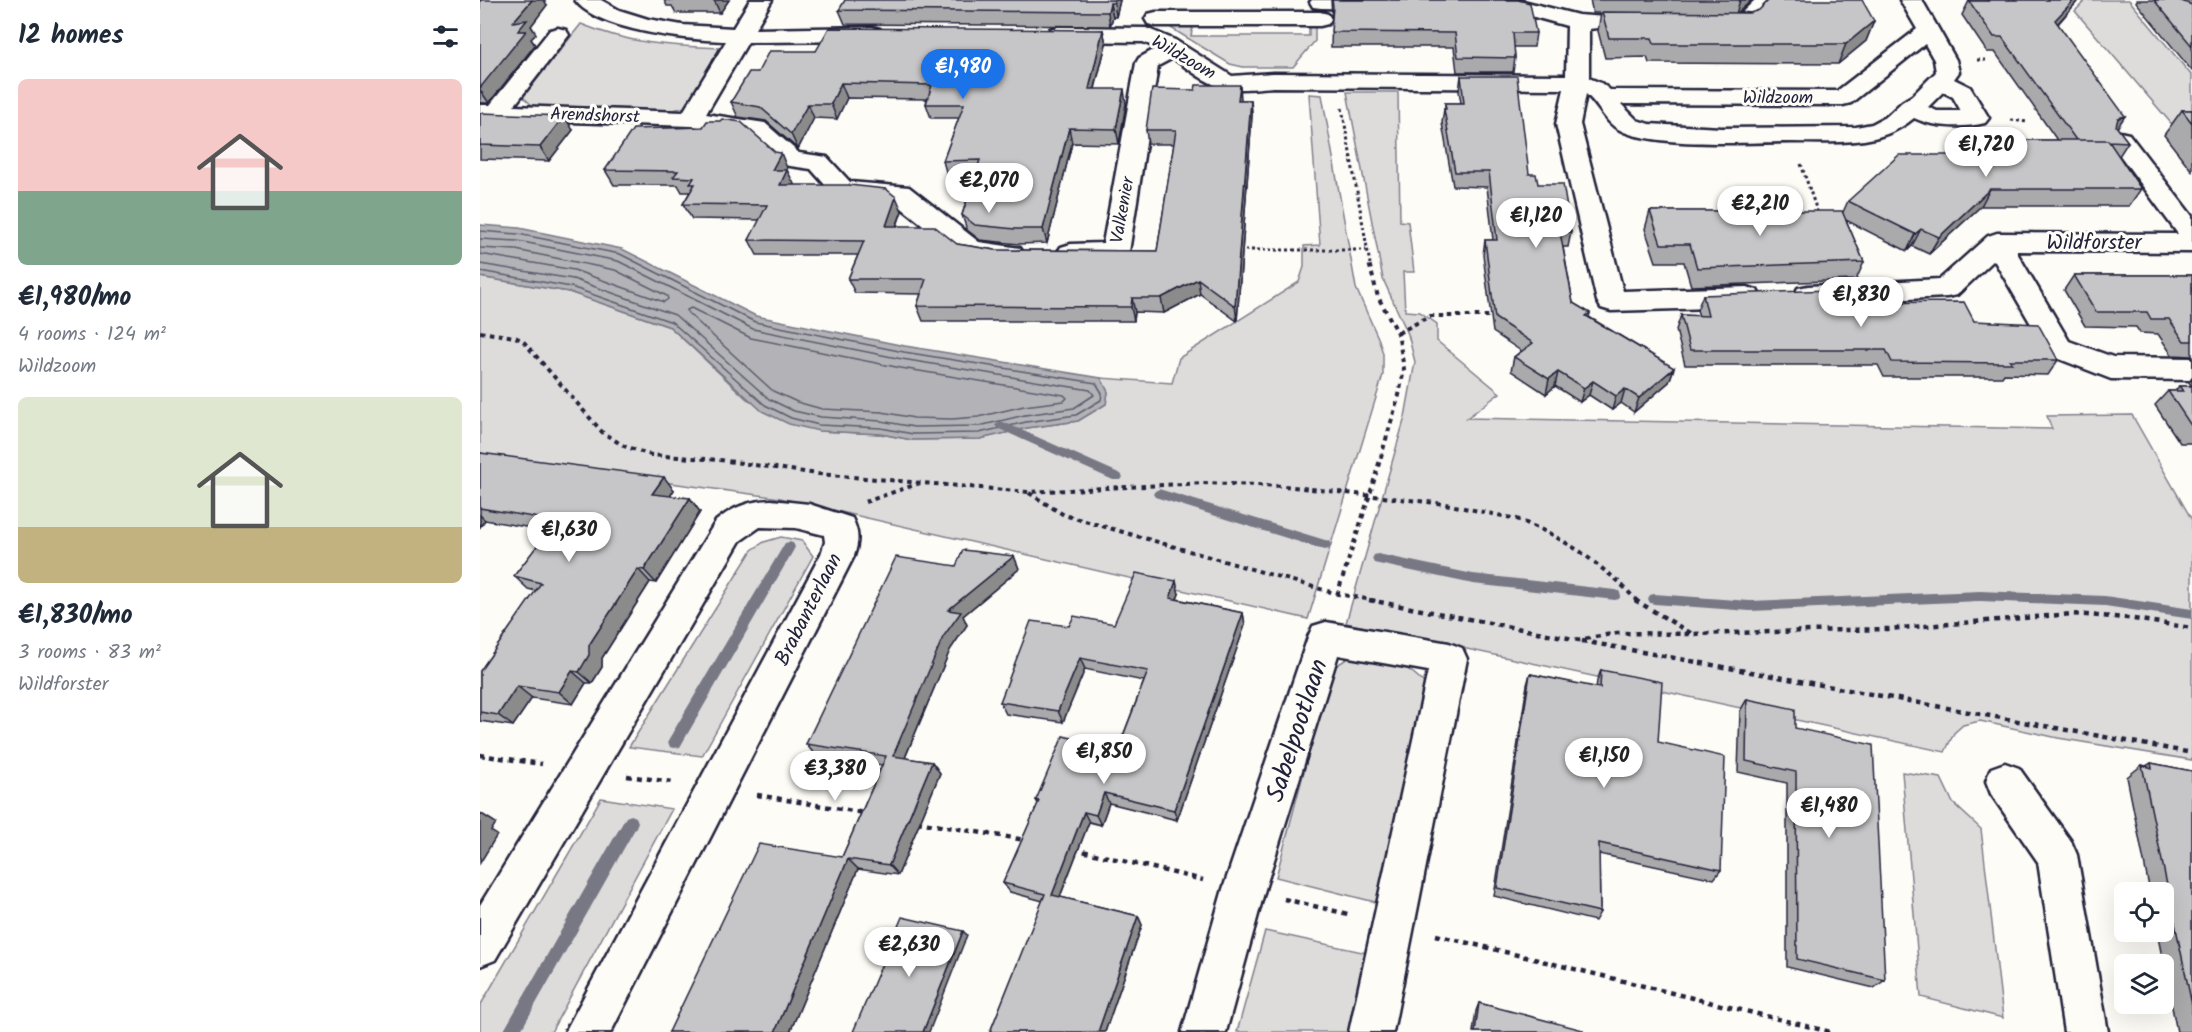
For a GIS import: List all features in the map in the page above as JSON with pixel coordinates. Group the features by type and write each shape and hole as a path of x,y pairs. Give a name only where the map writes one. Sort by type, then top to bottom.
{"street":[{"path":"586,0 621,18 674,32 896,34"},
{"path":"691,119 761,0"},
{"path":"1471,3 1494,0 1578,22 1617,22"},
{"path":"1697,22 1743,23 1767,0"},
{"path":"1910,107 1933,118 1977,118 1962,92 1941,82 1948,72 1945,60 1911,0"},
{"path":"1154,18 1320,10 1402,3"},
{"name":"Wildzoom","path":"1040,34 1154,18 1159,39 1188,61 1228,83 1577,82 1593,88 1604,97 1617,116 1628,125 1664,134 1864,133 1888,126 1941,82"},
{"path":"1578,22 1577,82 1568,124 1611,301 1947,288 1997,242 2059,348 2112,368 2192,369"},
{"name":"Wildzoom","path":"1604,97 1843,98 1928,31"},
{"name":"Arendshorst","path":"489,112 558,35"},
{"name":"Valkenier","path":"691,119 756,128 792,160 818,162 843,189 900,193 972,250 1037,254 1115,252 1147,63 1173,49"},
{"name":"Arendshorst","path":"489,112 691,119"},
{"path":"2120,139 2192,234"},
{"name":"Wildforster","path":"1997,242 2192,243"},
{"name":"Brabanterlaan","path":"480,945 728,531 741,520 763,512 830,521 840,527 842,542 837,556 587,1032"},
{"name":"Sabelpootlaan","path":"1204,1032 1244,889 1326,637 1449,659 1371,1032"},
{"path":"2005,781 2058,855 2086,1032"}],"path":[{"path":"1326,637 1399,395 1404,369 1398,333 1378,297 1366,250 1337,81"},
{"path":"1802,174 1820,218"},
{"path":"1229,250 1366,250"},
{"path":"1398,333 1430,316 1504,316"},
{"path":"480,332 516,337 523,341 603,433 624,446 651,455 720,460 818,474 1028,492 1203,483 1284,486 1445,504 1517,519 1551,534 1581,552 1618,581 1637,602 1692,634"},
{"path":"830,521 864,502 924,482"},
{"path":"1028,492 1064,515 1338,594 2192,753"},
{"path":"1579,640 1617,633 1692,634 1888,629 2072,614 2127,618 2192,628"},
{"path":"480,754 868,813"},
{"path":"915,821 1033,841"},
{"path":"1067,847 1393,924 1831,1032"}],"shaded area":[{"path":"2086,0 2129,0 2192,76 2192,130 2176,129 2075,11"},
{"path":"581,24 616,36 650,43 722,48 692,102 686,107 673,110 535,108 523,97"},
{"path":"1193,26 1191,36 1309,36 1309,26 1315,26 1315,41 1293,67 1243,67 1230,64 1171,28"},
{"path":"1347,92 1398,92 1400,221 1408,222 1414,272 1403,272 1405,311 1420,312 1437,324 1437,341 1500,393 1467,418 2052,429 2047,416 2132,415 2192,520 2192,760 2058,738 1980,721 1963,725 1954,733 1945,752 1346,623 1405,417 1415,362 1408,334 1383,279"},
{"path":"1309,94 1322,95 1356,288 1379,340 1383,354 1383,375 1308,619 780,498 480,457 480,277 569,292 670,327 747,399 819,431 881,434 912,440 980,439 1027,428 1078,421 1106,404 1108,392 1101,378 1172,383 1179,358 1299,282 1304,267 1304,246 1320,245"},
{"path":"781,537 802,541 813,556 702,756 629,747 752,550 764,542"},
{"path":"1365,656 1408,669 1430,690 1383,904 1276,877 1331,669 1348,658"},
{"path":"1902,772 1941,778 1953,803 1981,829 2003,1018 1921,997"},
{"path":"601,798 672,809 551,1032 480,1032 480,1006"},
{"path":"1265,931 1367,953 1351,1032 1237,1032"}],"water":[{"path":"480,225 519,228 622,249 756,316 905,346 1101,378 1108,392 1106,404 1078,421 1027,428 980,439 912,440 881,434 819,431 789,424 762,411 670,327 569,292 480,277"}],"building":[{"path":"480,0 532,0 513,22 527,20 518,31 526,31 480,88"},
{"path":"845,0 1114,0 1114,3 1110,3 1108,12 839,10"},
{"path":"1332,0 1518,0 1530,3 1536,33 1513,33 1515,58 1458,57 1455,33 1331,32"},
{"path":"1769,0 1862,0 1874,21 1846,44 1654,44 1652,38 1609,38 1602,12 1750,13 1759,10"},
{"path":"2074,0 2055,20 2125,116 2118,118 2116,126 2128,142 2076,140 2002,37 1994,37 1969,1"},
{"path":"2154,0 2179,0 2192,5 2192,46"},
{"path":"829,28 1103,30 1089,89 1124,89 1116,129 1069,128 1043,229 975,225 962,215 980,160 943,161 964,104 926,104 932,85 841,83 831,104 808,104 791,134 760,107 731,102 749,72 758,72 769,51 816,51"},
{"path":"1461,76 1517,76 1529,174 1536,174 1538,184 1563,184 1571,232 1560,232 1573,303 1590,313 1586,316 1674,368 1639,398 1625,389 1616,396 1593,381 1584,388 1558,372 1549,379 1514,357 1533,343 1495,318 1485,240 1497,240 1489,172 1455,172 1444,109 1446,109 1445,103 1464,103"},
{"path":"1196,85 1240,85 1238,100 1251,100 1235,306 1198,279 1161,298 1132,298 1131,307 917,306 926,279 848,279 864,241 749,240 767,205 683,204 695,184 690,184 694,178 673,177 678,171 605,170 633,129 703,127 707,121 722,119 741,122 775,152 781,153 772,170 787,170 780,185 849,185 886,189 896,197 886,226 934,226 957,244 995,250 1157,251 1176,130 1146,130 1152,89 1195,90"},
{"path":"2182,110 2192,110 2192,123"},
{"path":"480,113 564,116 540,147 480,145"},
{"path":"1964,140 2108,140 2141,189 1990,189 1939,237 1921,229 1915,234 1848,201 1899,155 1972,155"},
{"path":"1650,211 1842,211 1864,262 1697,268 1690,244 1661,244"},
{"path":"2074,275 2192,275 2192,341 2184,341 2169,319 2151,319 2147,312 2096,312"},
{"path":"1855,289 1840,303 1964,302 1974,321 2038,324 2058,360 2010,360 2012,363 1892,362 1886,350 1690,350 1681,315 1708,316 1703,295"},
{"path":"2179,386 2192,386 2192,427 2168,391 2183,391"},
{"path":"480,453 664,477 652,494 690,498 644,570 638,569 589,645 589,655 579,672 572,671 559,692 517,686 498,715 480,712 480,671 541,583 514,576 556,521 480,508"},
{"path":"963,550 1014,556 948,610 961,612 943,637 893,756 932,762 889,865 848,859 775,1032 669,1032 759,844 842,857 886,756 806,744 896,557 956,566"},
{"path":"1136,573 1176,581 1170,598 1243,613 1174,810 1104,793 1096,815 1084,812 1052,895 1138,916 1098,1032 990,1032 1045,894 1003,883 1039,801 1036,800 1063,736 1118,749 1148,671 1080,658 1058,711 1000,702 1031,621 1069,626 1074,616 1114,624"},
{"path":"1601,670 1662,682 1658,742 1725,757 1721,870 1599,843 1600,912 1497,888 1530,674 1600,688"},
{"path":"1747,699 1795,709 1795,728 1873,745 1885,980 1797,959 1796,772 1746,761"},
{"path":"2151,763 2192,771 2192,1005 2174,919 2174,882 2166,882 2142,765 2152,768"},
{"path":"902,917 963,931 923,1032 853,1032"},
{"path":"1479,1003 1583,1030 1583,1032 1475,1032"}],"waterway":[{"path":"1001,425 1117,477"},
{"path":"1159,494 1325,545"},
{"path":"675,742 789,547"},
{"path":"1378,559 1473,579 1615,595"},
{"path":"1654,599 1750,606 1980,596 2105,601 2192,614"},
{"path":"511,1032 631,822"}]}
